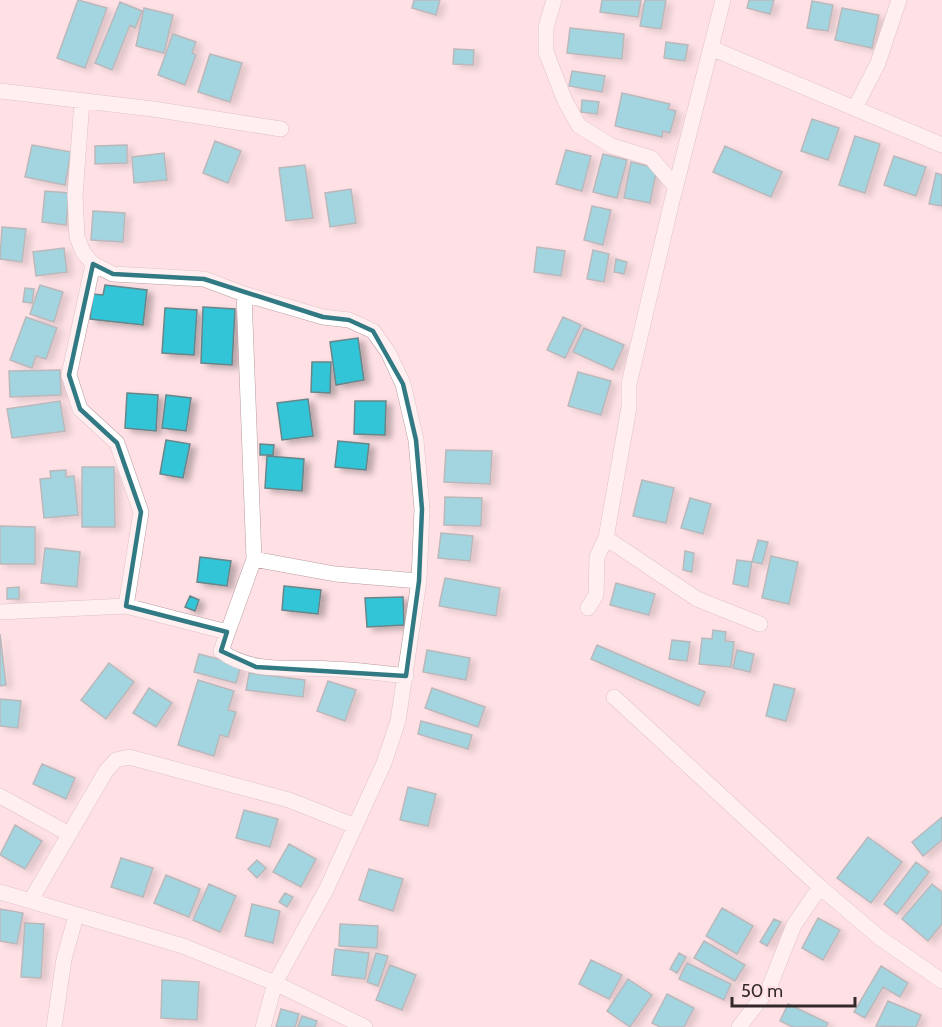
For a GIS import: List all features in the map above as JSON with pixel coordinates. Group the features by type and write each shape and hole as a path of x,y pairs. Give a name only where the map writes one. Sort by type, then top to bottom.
{"street":[{"path":"554,0 546,27 546,52 579,126 612,146 651,158 676,187"},
{"path":"588,608 596,594 597,557 606,538 629,407 629,384 723,0"},
{"path":"855,108 878,63 899,0"},
{"path":"711,48 942,145"},
{"path":"0,91 281,129"},
{"path":"82,101 75,195 77,237 83,252 93,264 113,273 204,279 244,294 323,317 349,320 373,331 388,352 403,384 416,440 422,509 419,581 398,721 384,763 326,890 275,983 263,1027"},
{"path":"93,264 69,375 80,408 117,443 141,512 126,606"},
{"path":"244,294 254,559 221,651 234,661 256,667 333,669 406,676"},
{"path":"606,538 697,599 760,624"},
{"path":"254,559 335,574 419,581"},
{"path":"0,612 126,606 227,633"},
{"path":"614,697 820,887 880,938 942,981"},
{"path":"31,900 106,771 116,760 129,757 289,800 356,826"},
{"path":"0,796 69,834"},
{"path":"739,1027 769,988 794,925 820,887"},
{"path":"0,892 183,946 275,983 365,1027"},
{"path":"54,1027 64,958 76,915"}],"highlighted area":[{"path":"93,264 113,274 204,279 323,317 349,320 373,331 403,384 416,440 422,509 419,581 406,676 256,667 221,651 227,632 126,606 141,512 117,443 80,409 69,375"}],"building":[{"path":"78,0 107,8 85,68 57,58"},
{"path":"414,0 440,0 436,15 412,8"},
{"path":"602,0 641,0 638,17 600,12"},
{"path":"645,0 666,0 661,29 640,26"},
{"path":"749,0 774,0 770,14 747,8"},
{"path":"812,1 833,5 828,31 807,28"},
{"path":"120,2 142,11 135,28 130,25 112,70 95,63"},
{"path":"144,8 173,15 164,53 136,46"},
{"path":"842,8 879,15 872,48 835,40"},
{"path":"570,28 624,34 622,59 567,53"},
{"path":"173,34 196,42 192,53 196,55 185,85 158,75"},
{"path":"666,42 688,45 685,61 664,58"},
{"path":"454,49 474,50 473,65 453,64"},
{"path":"210,54 242,63 230,102 198,92"},
{"path":"572,71 605,76 602,92 569,86"},
{"path":"622,93 670,104 668,109 676,111 670,133 663,131 662,137 615,126"},
{"path":"582,100 599,102 597,114 581,112"},
{"path":"812,119 839,128 828,160 801,151"},
{"path":"855,136 880,144 865,193 839,185"},
{"path":"215,141 241,151 228,183 203,173"},
{"path":"32,145 71,152 65,185 25,177"},
{"path":"127,145 127,163 95,164 95,146"},
{"path":"725,146 782,172 771,197 713,172"},
{"path":"566,150 591,156 582,191 556,184"},
{"path":"164,153 167,180 134,183 132,157"},
{"path":"603,154 627,160 617,198 593,192"},
{"path":"894,156 926,167 916,196 884,185"},
{"path":"631,162 657,168 650,203 624,198"},
{"path":"305,165 313,218 286,221 279,168"},
{"path":"936,173 942,175 942,206 929,204"},
{"path":"351,189 356,223 330,227 325,193"},
{"path":"45,191 69,193 66,225 42,222"},
{"path":"592,206 611,210 603,245 584,240"},
{"path":"93,211 125,213 123,242 91,240"},
{"path":"2,227 26,229 22,262 0,259"},
{"path":"537,247 565,251 561,276 534,272"},
{"path":"64,248 67,272 36,276 33,252"},
{"path":"593,250 609,254 604,282 587,279"},
{"path":"616,259 627,262 624,274 614,272"},
{"path":"40,285 63,292 54,322 30,314"},
{"path":"105,285 147,290 143,325 90,319 93,294 103,295"},
{"path":"25,288 34,289 32,303 23,302"},
{"path":"203,307 235,309 232,365 201,363"},
{"path":"165,308 197,310 194,355 162,353"},
{"path":"26,317 57,328 46,359 36,356 32,368 10,360"},
{"path":"563,317 581,325 565,358 547,350"},
{"path":"584,328 624,345 613,370 573,352"},
{"path":"358,338 364,380 336,385 330,342"},
{"path":"312,362 331,362 330,393 311,392"},
{"path":"60,370 61,395 10,397 9,371"},
{"path":"578,372 611,381 601,415 568,406"},
{"path":"127,393 158,395 156,431 125,428"},
{"path":"166,395 191,398 186,431 162,428"},
{"path":"308,399 313,436 282,440 277,403"},
{"path":"60,401 65,431 12,438 7,409"},
{"path":"355,401 386,401 385,435 354,434"},
{"path":"166,440 190,444 183,478 160,474"},
{"path":"338,441 369,444 366,470 335,467"},
{"path":"260,444 274,445 273,455 260,455"},
{"path":"446,450 492,451 490,484 444,482"},
{"path":"267,456 304,459 302,491 265,488"},
{"path":"82,467 114,467 115,527 82,527"},
{"path":"66,470 66,477 74,476 78,515 44,518 40,479 51,478 50,471"},
{"path":"642,480 674,488 666,523 633,516"},
{"path":"445,497 482,498 481,526 444,525"},
{"path":"690,498 711,504 703,534 681,528"},
{"path":"0,526 35,527 35,564 0,564"},
{"path":"441,533 473,536 470,561 438,558"},
{"path":"758,540 768,542 762,564 752,562"},
{"path":"45,548 80,552 77,587 41,583"},
{"path":"685,551 694,553 692,572 683,570"},
{"path":"771,556 798,562 789,604 762,598"},
{"path":"200,557 231,561 227,586 197,582"},
{"path":"737,560 752,562 748,587 733,584"},
{"path":"445,578 500,588 496,616 439,606"},
{"path":"616,583 655,594 649,615 610,605"},
{"path":"284,586 321,590 318,614 282,610"},
{"path":"19,587 19,599 7,599 7,588"},
{"path":"190,596 199,600 195,611 185,607"},
{"path":"403,597 404,625 367,627 365,598"},
{"path":"713,630 726,632 725,641 734,642 731,667 699,664 702,638 712,639"},
{"path":"0,634 6,685 0,686"},
{"path":"672,640 690,642 687,661 669,659"},
{"path":"597,645 705,692 699,706 591,659"},
{"path":"427,650 470,658 466,680 423,672"},
{"path":"737,650 754,654 750,672 733,668"},
{"path":"199,654 241,665 236,683 194,672"},
{"path":"109,663 134,682 106,719 81,700"},
{"path":"249,673 305,680 303,697 246,690"},
{"path":"198,680 234,691 228,710 236,712 228,737 220,735 214,756 178,745"},
{"path":"328,681 356,690 345,721 317,711"},
{"path":"774,684 795,689 786,721 766,716"},
{"path":"149,688 172,703 156,727 133,713"},
{"path":"432,688 485,707 478,727 425,708"},
{"path":"0,699 21,701 18,728 0,726"},
{"path":"421,721 472,735 468,749 418,734"},
{"path":"42,764 75,778 66,799 33,784"},
{"path":"408,787 436,794 428,826 400,820"},
{"path":"244,810 278,819 270,847 236,838"},
{"path":"942,817 942,840 923,856 912,842"},
{"path":"15,825 42,841 25,869 0,855"},
{"path":"868,837 902,862 871,903 837,878"},
{"path":"289,844 316,859 301,887 273,872"},
{"path":"121,858 153,868 143,897 111,887"},
{"path":"257,860 266,868 257,878 248,869"},
{"path":"916,862 929,872 897,914 884,904"},
{"path":"369,869 403,879 393,911 359,900"},
{"path":"166,875 200,889 189,917 154,903"},
{"path":"209,884 236,896 220,932 193,920"},
{"path":"932,884 942,892 942,924 928,941 902,919"},
{"path":"285,893 293,897 287,907 279,902"},
{"path":"252,904 280,911 273,943 245,936"},
{"path":"722,908 753,926 737,954 706,936"},
{"path":"0,909 23,913 17,944 0,941"},
{"path":"818,918 840,930 823,960 802,948"},
{"path":"774,919 781,922 767,946 760,942"},
{"path":"25,923 44,924 41,978 21,977"},
{"path":"340,924 378,926 377,948 339,946"},
{"path":"704,941 745,965 735,981 694,958"},
{"path":"335,949 369,953 365,979 332,975"},
{"path":"376,953 388,956 378,986 367,982"},
{"path":"679,953 686,957 677,973 670,969"},
{"path":"591,960 622,975 609,999 579,984"},
{"path":"687,963 731,984 724,1000 679,979"},
{"path":"390,965 416,975 402,1010 376,1000"},
{"path":"881,966 908,983 900,997 883,987 865,1018 854,1012"},
{"path":"628,979 652,995 630,1027 607,1011"},
{"path":"162,980 199,982 197,1020 161,1018"},
{"path":"667,994 694,1008 684,1027 660,1027 652,1023"},
{"path":"888,1001 921,1015 916,1027 876,1026"},
{"path":"788,1004 828,1023 826,1027 793,1027 780,1021"},
{"path":"281,1009 299,1014 295,1027 276,1027"},
{"path":"302,1016 317,1021 315,1027 298,1027"}]}
